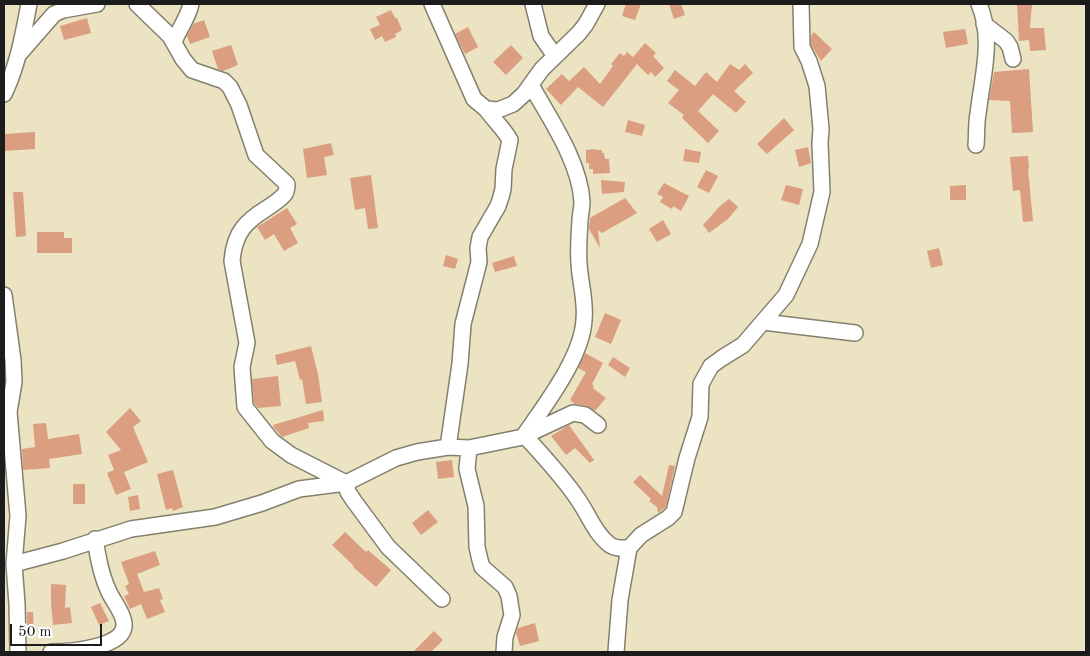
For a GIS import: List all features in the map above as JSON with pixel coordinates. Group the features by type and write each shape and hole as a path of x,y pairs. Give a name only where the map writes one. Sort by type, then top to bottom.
{"street":[{"path":"4,94 14,75 29,4"},
{"path":"20,53 54,14 62,10 97,4"},
{"path":"137,4 170,36 183,59 192,70 224,81 230,87 239,105 256,155 287,184 285,195 251,218 242,229 233,248 232,261 247,343 242,367 245,407 272,441 291,455 346,483"},
{"path":"174,42 189,12 190,4"},
{"path":"432,4 474,99 486,109 494,121 506,132 510,140 501,197 498,206 480,237 478,248 479,262 463,324 460,364 448,447"},
{"path":"533,4 541,36 555,56"},
{"path":"486,109 498,110 513,104 586,24 597,4"},
{"path":"616,652 620,600 629,548 641,535 674,512 681,480 700,417 700,384 711,366 743,345 786,295 810,244 822,192 821,129 817,86 809,61 802,47 801,4"},
{"path":"976,145 987,37 979,4"},
{"path":"984,24 1010,47 1013,59"},
{"path":"524,436 576,353 582,334 585,305 579,263 582,203 578,180 571,158 530,85"},
{"path":"4,295 13,360 14,382 9,412 18,516 14,564 18,652"},
{"path":"763,322 854,333"},
{"path":"14,564 63,551 95,539 131,529 215,517 262,504 299,489 346,483 396,458 417,452 448,447 469,448 524,436 573,413 585,415 598,425"},
{"path":"524,436 577,497 596,530 610,545 618,548 629,548"},
{"path":"469,448 468,469 476,506 477,547 480,560 482,567 505,587 509,596 512,616 505,637 504,652"},
{"path":"346,483 348,492 388,547 442,599"},
{"path":"51,652 66,652 94,647 113,641 123,629 122,617 101,573 95,539"}],"building":[{"path":"626,4 641,4 635,20 622,16"},
{"path":"669,4 681,4 685,15 674,19"},
{"path":"1017,4 1032,4 1030,28 1044,28 1046,50 1030,51 1029,40 1019,41"},
{"path":"391,10 402,30 395,34 396,37 385,42 382,36 375,40 370,29 380,25 376,17"},
{"path":"87,18 91,33 64,40 60,26"},
{"path":"204,20 210,37 190,44 187,36 193,24"},
{"path":"468,27 478,47 465,54 455,34"},
{"path":"965,29 968,44 946,48 943,32"},
{"path":"814,32 832,49 821,61 811,45 811,36"},
{"path":"645,43 656,53 653,56 664,68 655,77 651,72 648,75 637,64 603,107 578,87 561,105 546,89 562,74 569,81 584,67 600,84 613,66 611,64 620,53 624,56 627,52 633,57"},
{"path":"231,45 238,65 223,71 218,69 212,51"},
{"path":"511,45 523,58 506,75 493,62"},
{"path":"730,64 739,70 745,64 753,73 734,91 746,102 736,113 713,94 698,111 719,131 708,143 682,118 684,115 668,103 679,90 667,81 675,70 695,86 706,72 717,82"},
{"path":"1029,69 1033,132 1012,133 1010,101 989,100 994,72"},
{"path":"784,118 794,130 767,154 757,144"},
{"path":"628,120 645,125 642,136 625,132"},
{"path":"35,132 35,149 4,151 4,134"},
{"path":"331,143 334,155 324,157 327,175 307,178 303,149"},
{"path":"808,147 811,163 799,167 795,150"},
{"path":"685,149 701,152 699,163 683,161"},
{"path":"586,150 602,150 605,159 609,159 610,173 593,174 593,169 589,169 589,163 586,163"},
{"path":"1028,156 1033,221 1023,222 1020,190 1013,191 1010,157"},
{"path":"706,170 718,176 709,193 697,187"},
{"path":"371,175 378,228 368,229 365,208 355,210 350,178"},
{"path":"601,180 625,182 624,192 602,194"},
{"path":"664,183 689,196 681,211 673,206 672,209 660,202 663,197 657,194"},
{"path":"786,185 803,189 799,205 781,200"},
{"path":"966,185 966,200 950,200 950,186"},
{"path":"13,192 23,192 26,236 16,237"},
{"path":"625,198 637,213 602,233 598,230 600,248 589,229 590,218"},
{"path":"729,199 738,207 728,219 709,233 703,225"},
{"path":"287,208 297,224 290,228 298,243 284,251 274,234 265,240 257,227"},
{"path":"663,220 671,234 657,242 649,229"},
{"path":"37,232 64,232 64,238 72,238 72,253 37,253"},
{"path":"939,248 943,265 931,268 927,251"},
{"path":"446,255 458,259 455,269 443,266"},
{"path":"514,256 517,266 495,272 492,263"},
{"path":"605,313 621,320 611,344 595,337"},
{"path":"311,346 322,402 306,404 302,379 300,380 295,361 277,365 275,355"},
{"path":"585,353 603,363 592,384 593,388 606,398 595,411 587,406 575,404 570,400 586,372 578,368"},
{"path":"613,357 630,368 625,377 608,365"},
{"path":"278,376 281,406 258,408 254,403 252,379"},
{"path":"130,408 141,421 133,427 148,462 124,472 131,489 116,495 107,473 114,470 108,455 121,450 106,432"},
{"path":"323,410 324,421 308,423 309,428 282,437 273,425"},
{"path":"46,423 48,439 79,434 82,454 49,459 50,468 23,470 22,449 35,447 33,424"},
{"path":"569,425 594,460 590,463 575,448 566,455 551,436"},
{"path":"452,460 454,477 438,479 436,462"},
{"path":"669,465 675,466 666,507 658,513 657,507 649,501 651,499 633,482 640,475 662,496"},
{"path":"173,470 183,507 173,511 172,508 166,510 157,474"},
{"path":"73,484 85,484 85,504 73,504"},
{"path":"138,495 140,509 130,511 128,497"},
{"path":"428,510 438,522 421,535 412,523"},
{"path":"345,532 366,552 368,550 391,570 376,587 332,545"},
{"path":"155,551 160,565 137,574 144,592 159,588 163,599 160,600 165,612 147,619 141,604 130,609 124,596 129,594 125,586 129,584 121,562"},
{"path":"51,584 66,585 65,608 70,607 72,623 53,625"},
{"path":"100,603 109,621 99,625 91,607"},
{"path":"27,612 33,612 34,636 27,636"},
{"path":"535,623 539,641 520,646 516,633 518,628"},
{"path":"434,631 443,640 431,652 413,652"}]}
